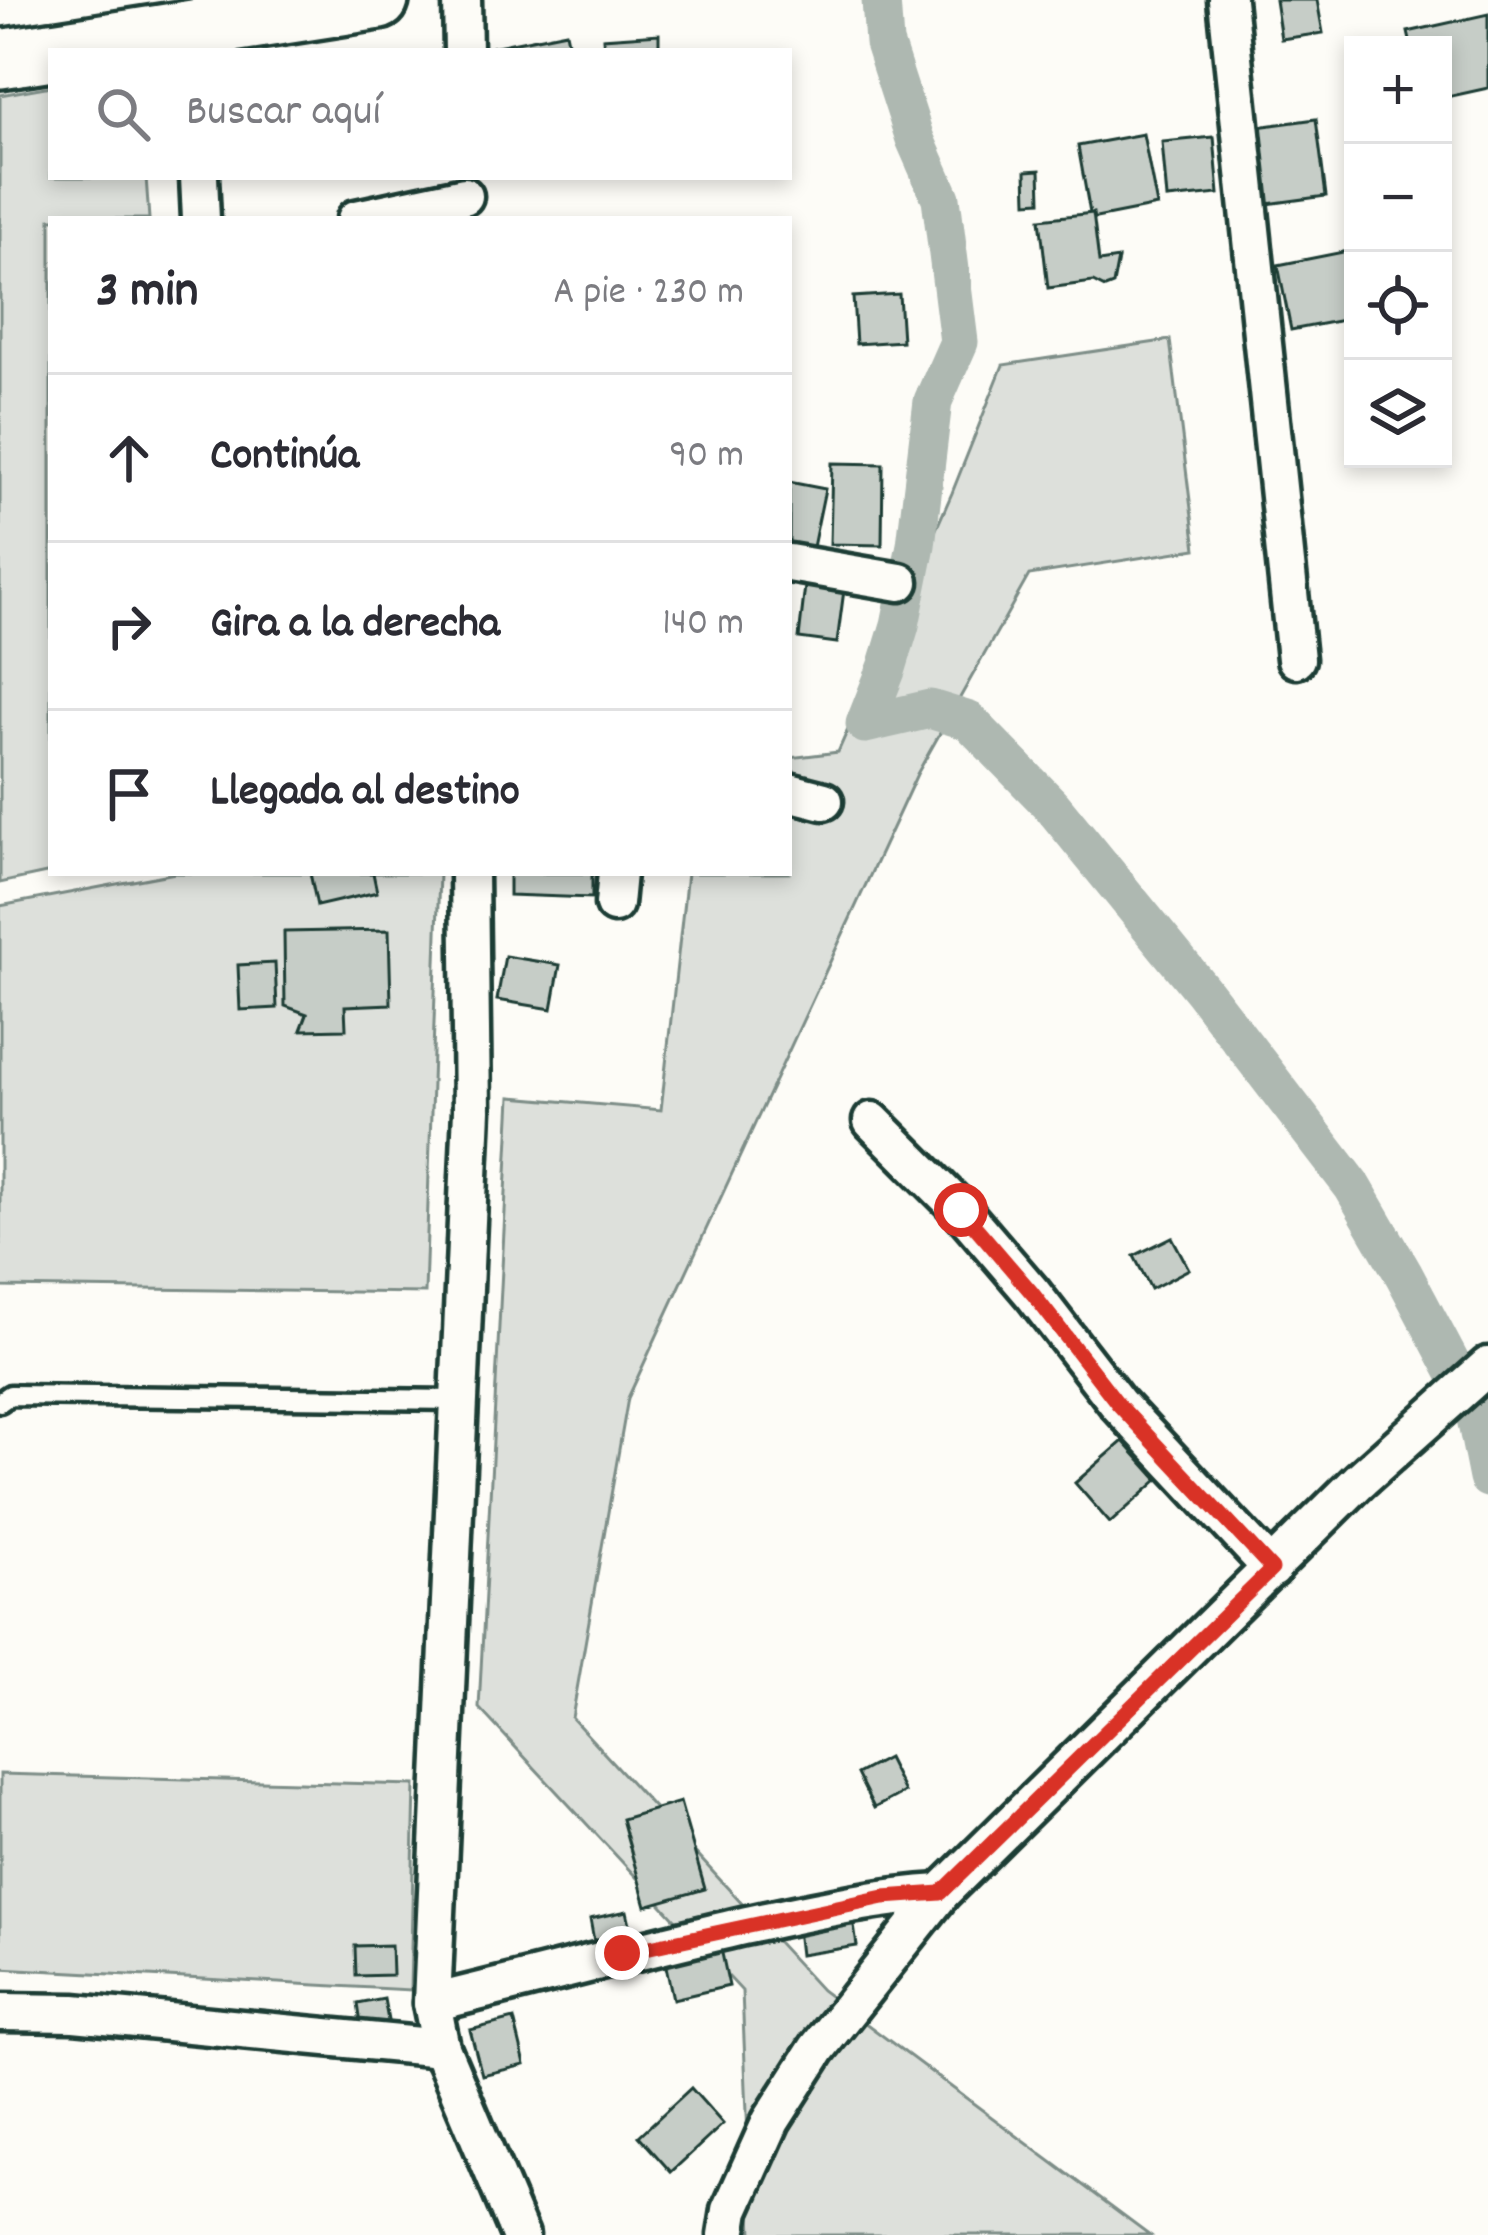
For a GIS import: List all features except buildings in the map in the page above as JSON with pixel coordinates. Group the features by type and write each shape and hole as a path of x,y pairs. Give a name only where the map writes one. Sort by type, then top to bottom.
{"main road":[{"path":"70,48 379,0"},
{"path":"0,59 48,52"}],"street":[{"path":"462,0 463,48"},
{"path":"1227,0 1297,659"},
{"path":"199,180 201,216"},
{"path":"371,216 464,197"},
{"path":"792,564 900,582"},
{"path":"469,876 472,1110 432,2002 441,2048 520,2235"},
{"path":"872,1121 961,1210 1118,1404 1272,1569"},
{"path":"727,2235 730,2210 771,2121 817,2050 941,1893 1360,1481 1488,1366"},
{"path":"432,2002 622,1953 835,1906 941,1893"},
{"path":"0,2012 74,2013 441,2048"}],"lane":[{"path":"0,1402 10,1395 459,1400"}],"shaded area":[{"path":"48,87 48,180 146,180 149,216 48,216 48,873 0,883 0,95"},
{"path":"1170,340 1196,549 1029,575 917,774 628,1398 572,1718 821,1990 1150,2235 752,2235 742,1991 479,1708 511,1097 661,1110 687,876 792,876 792,758 838,752 1003,365"},
{"path":"159,876 439,876 425,1293 0,1287 0,906"},
{"path":"0,1774 415,1785 410,1990 0,1968"}],"waterway":[{"path":"881,0 884,43 915,139 941,198 959,342 933,401 916,545 900,625 865,724 930,709 969,721 1052,806 1202,990 1353,1187 1458,1377"},
{"path":"1474,1408 1488,1478"}],"route":[{"path":"622,1953 835,1906 941,1893 1272,1569 1118,1404 961,1210"}]}
